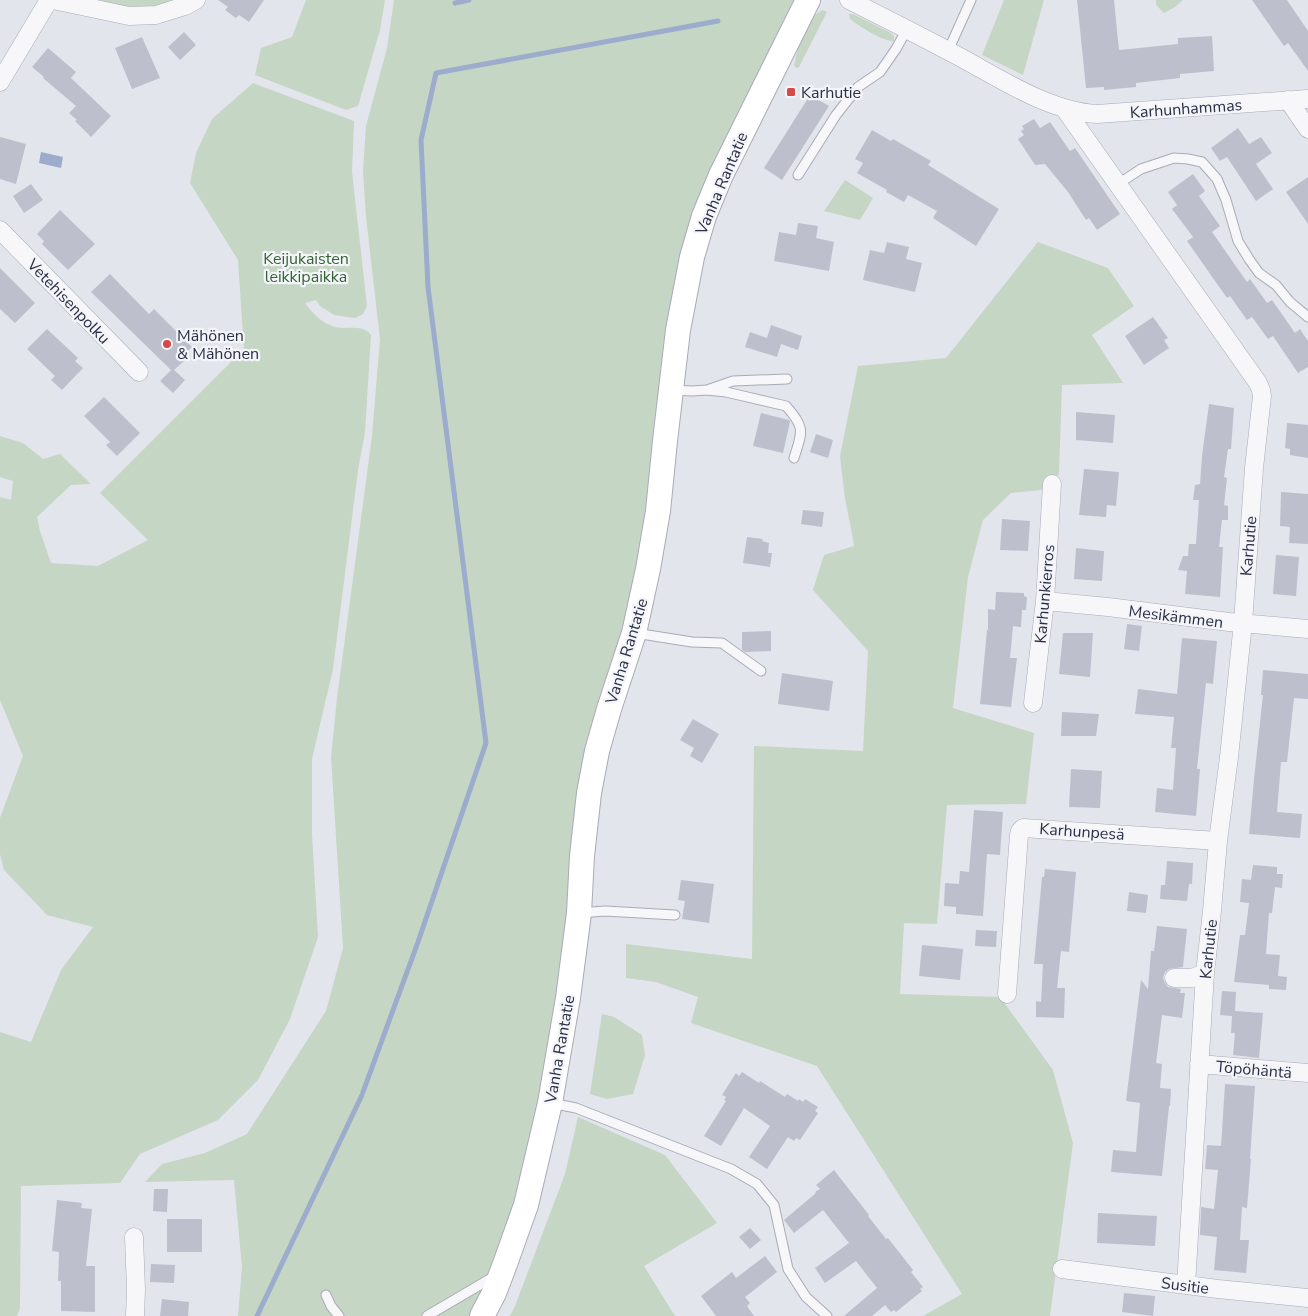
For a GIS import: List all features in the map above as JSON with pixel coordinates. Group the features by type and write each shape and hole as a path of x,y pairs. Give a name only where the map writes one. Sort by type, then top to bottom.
{"main road":[{"name":"Vanha Rantatie","path":"482,1316 502,1272 526,1206 550,1103 568,998 579,913 582,856 589,793 597,752 641,605 658,511 678,330 692,257 704,216 738,141 808,0"}],"street":[{"path":"0,82 49,0"},
{"path":"54,0 129,16 156,15 185,6 196,0"},
{"path":"849,0 1036,98 1064,108"},
{"name":"Karhunhammas","path":"1064,108 1083,114 1097,114 1308,98"},
{"path":"1288,100 1308,129"},
{"name":"Karhutie","path":"1064,108 1258,383 1262,396 1254,468 1243,623 1205,973 1186,1285"},
{"name":"Vetehisenpolku","path":"0,230 139,372"},
{"name":"Karhunkierros","path":"1033,703 1045,601 1052,484"},
{"name":"Mesikämmen","path":"1045,601 1308,629"},
{"name":"Karhunpesä","path":"1007,994 1018,835 1024,828 1218,841"},
{"path":"1174,978 1192,978 1205,973"},
{"name":"Töpöhäntä","path":"1199,1064 1308,1073"},
{"path":"134,1237 136,1290 134,1316"},
{"name":"Susitie","path":"1062,1268 1186,1285 1308,1298"}],"lane":[{"path":"948,51 971,0"},
{"path":"798,175 836,115 858,88 880,72 907,29"},
{"path":"1118,184 1141,169 1174,158 1202,162 1217,179 1226,200 1238,240 1249,259 1259,273 1276,285 1290,302 1308,317"},
{"path":"707,390 732,381 787,379"},
{"path":"671,390 726,392 786,406 793,414 802,432 794,458"},
{"path":"634,633 692,642 722,643 760,672"},
{"path":"579,913 605,911 675,915"},
{"path":"550,1103 576,1108 695,1154 731,1169 757,1184 774,1205 788,1269 806,1297 827,1316"},
{"path":"427,1316 502,1272"},
{"path":"326,1295 331,1306 339,1316"}],"green space":[{"path":"90,0 179,0 152,7 124,6"},
{"path":"306,0 385,0 380,30 358,106 346,110 255,75 261,48 292,37"},
{"path":"394,0 796,0 689,230 675,283 635,590 585,752 572,840 567,912 551,1028 525,1165 486,1297 474,1316 238,1316 242,1267 234,1180 145,1182 162,1164 205,1153 247,1134 326,1011 343,948 331,757 337,698 372,436 380,339 366,217 363,171 366,126 387,48"},
{"path":"1004,0 1044,0 1023,75 982,55"},
{"path":"1156,0 1183,0 1164,13 1156,5"},
{"path":"822,10 827,12 799,67 796,68 794,65 806,28 810,21"},
{"path":"849,14 853,14 891,33 894,36 894,41 884,39 865,29 850,19"},
{"name":"Keijukaisten leikkipaikka","path":"253,83 354,121 352,172 367,306 363,314 355,318 334,315 320,306 316,300 305,303 317,317 328,324 337,327 363,329 371,335 365,432 358,470 333,669 312,759 312,834 318,937 290,1019 258,1080 218,1120 140,1154 120,1183 21,1186 20,1308 17,1316 0,1316 0,1032 31,1042 61,970 93,927 47,915 4,870 0,854 0,818 23,756 0,700 0,497 11,500 13,481 0,477 0,436 23,443 43,459 60,454 91,484 71,485 37,517 51,563 98,566 148,540 100,493 244,349 238,260 190,183 196,153 212,119"},
{"path":"845,180 873,198 860,220 824,211"},
{"path":"1038,242 1108,268 1134,306 1092,335 1123,383 1062,385 1059,474 1042,490 1011,493 983,520 968,577 953,708 1034,733 1026,804 947,805 937,924 904,923 900,994 1000,997 1053,1070 1073,1143 1050,1316 923,1316 962,1294 817,1066 691,1023 698,997 656,982 626,978 626,944 752,959 754,746 863,751 868,651 813,590 824,555 854,546 845,499 840,456 858,366 946,358"},
{"path":"602,1014 614,1017 642,1035 645,1055 633,1094 607,1099 590,1094"},
{"path":"578,1117 665,1155 717,1223 644,1266 675,1316 510,1316 565,1174"}],"water":[{"path":"41,152 63,157 61,168 39,163"}],"building":[{"path":"218,0 264,0 249,22 239,15 236,18 225,10 228,7"},
{"path":"1077,0 1114,0 1119,50 1178,44 1178,38 1212,36 1214,71 1180,74 1180,78 1136,83 1136,87 1104,90 1104,87 1086,88"},
{"path":"1252,0 1287,0 1308,31 1308,71 1288,43 1284,46"},
{"path":"184,32 196,45 180,60 168,47"},
{"path":"142,37 160,78 132,89 115,48"},
{"path":"48,48 76,72 71,78 111,116 91,137 69,113 76,106 32,67"},
{"path":"810,95 829,106 782,180 764,168"},
{"path":"1034,119 1040,128 1050,122 1070,151 1075,148 1120,214 1097,230 1089,218 1086,220 1068,192 1045,164 1035,165 1018,139 1024,135 1021,131 1024,129 1022,126"},
{"path":"1238,128 1249,144 1261,137 1272,153 1256,164 1273,189 1256,201 1227,157 1220,161 1211,148"},
{"path":"872,130 891,141 893,139 931,161 928,165 999,209 976,246 933,218 937,211 908,195 904,202 857,173 863,163 855,159"},
{"path":"0,137 26,144 16,184 0,179"},
{"path":"1193,174 1205,191 1199,196 1220,226 1212,232 1247,282 1250,279 1267,303 1272,300 1295,333 1300,329 1308,341 1308,367 1298,373 1273,336 1268,339 1252,317 1247,320 1230,296 1227,298 1187,241 1193,237 1172,209 1177,205 1168,192"},
{"path":"1308,177 1308,224 1286,192"},
{"path":"31,184 43,200 24,213 13,196"},
{"path":"60,210 95,244 68,270 42,244 44,241 37,234"},
{"path":"798,223 818,226 816,238 834,242 829,271 774,261 779,232 796,235"},
{"path":"887,242 909,247 906,259 922,263 915,292 863,280 870,250 884,253"},
{"path":"0,268 35,303 15,323 0,309"},
{"path":"110,274 149,314 154,309 192,347 182,356 185,360 174,370 185,380 173,393 160,381 171,370 91,292"},
{"path":"1153,317 1168,338 1164,340 1169,348 1144,365 1125,336"},
{"path":"771,325 802,336 798,350 781,344 777,357 745,347 750,332 767,338"},
{"path":"47,329 78,358 75,361 83,368 62,390 51,380 55,376 27,349"},
{"path":"104,397 140,433 117,456 106,445 110,442 84,416"},
{"path":"1209,404 1234,408 1231,449 1228,449 1224,477 1227,478 1224,505 1228,506 1228,520 1222,520 1219,547 1223,547 1220,597 1185,594 1187,571 1178,570 1183,556 1188,556 1189,544 1196,544 1199,500 1193,500 1195,485 1200,484"},
{"path":"1076,412 1115,415 1113,443 1076,440"},
{"path":"761,413 789,420 783,453 753,446"},
{"path":"1287,423 1308,425 1308,458 1290,455 1290,449 1285,448"},
{"path":"816,434 833,440 828,458 810,452"},
{"path":"1084,469 1119,472 1116,506 1107,505 1106,517 1079,515"},
{"path":"1281,492 1308,494 1308,544 1289,543 1290,527 1280,526"},
{"path":"803,510 824,512 822,527 801,524"},
{"path":"1002,519 1030,521 1028,551 1000,550"},
{"path":"747,537 763,539 762,541 769,543 768,553 772,553 770,567 743,563"},
{"path":"1076,548 1104,551 1102,581 1074,579"},
{"path":"1276,555 1299,557 1296,596 1273,594"},
{"path":"996,592 1024,593 1024,596 1027,597 1026,610 1022,610 1021,627 1013,626 1010,658 1017,658 1011,707 980,704 988,630 988,609 995,610"},
{"path":"1127,624 1142,626 1139,651 1124,649"},
{"path":"771,631 771,651 745,652 742,650 742,632"},
{"path":"1063,633 1093,633 1090,677 1059,674"},
{"path":"1182,638 1217,641 1213,684 1206,683 1197,769 1200,769 1196,816 1155,812 1157,788 1173,790 1176,748 1171,748 1174,717 1135,714 1138,689 1177,694"},
{"path":"1263,670 1308,674 1308,699 1294,698 1287,762 1281,762 1277,812 1302,814 1300,838 1249,834 1263,695 1261,695"},
{"path":"782,673 833,681 829,711 778,704"},
{"path":"1062,712 1099,714 1096,736 1061,736"},
{"path":"693,719 719,734 702,763 690,756 694,748 680,740"},
{"path":"1071,769 1102,771 1100,808 1069,807"},
{"path":"974,810 1003,812 1000,855 987,854 983,916 956,914 956,907 944,906 945,883 959,884 960,871 969,872"},
{"path":"1167,861 1193,863 1192,884 1189,884 1187,901 1160,899 1161,885 1165,885"},
{"path":"1253,865 1277,867 1277,874 1283,874 1282,888 1275,887 1272,913 1269,913 1266,954 1280,955 1278,976 1287,977 1286,990 1269,989 1269,985 1234,982 1240,935 1245,935 1249,903 1240,902 1242,879 1251,880"},
{"path":"1045,869 1076,872 1069,952 1061,951 1057,988 1065,988 1064,1018 1036,1017 1036,1001 1041,1002 1043,964 1034,964 1042,877 1044,877"},
{"path":"681,880 714,884 709,923 682,919 685,901 678,900"},
{"path":"1129,892 1148,895 1146,913 1127,911"},
{"path":"1157,926 1187,929 1183,967 1169,969 1165,972 1163,978 1168,987 1181,989 1180,993 1185,993 1182,1018 1162,1015 1156,1063 1162,1064 1160,1088 1171,1089 1162,1176 1111,1172 1113,1150 1136,1152 1140,1103 1126,1101 1141,980 1148,989 1151,951 1154,951"},
{"path":"976,930 997,931 996,947 975,946"},
{"path":"922,945 963,949 960,980 919,976"},
{"path":"1222,991 1236,992 1235,1011 1263,1013 1259,1058 1233,1055 1235,1033 1231,1033 1232,1016 1220,1015"},
{"path":"742,1072 785,1097 787,1094 803,1102 805,1099 818,1107 815,1111 818,1113 800,1140 796,1138 794,1141 788,1137 767,1169 749,1157 770,1126 744,1108 721,1146 704,1136 726,1101 724,1100 726,1097 722,1095 736,1073 739,1076"},
{"path":"1225,1084 1255,1086 1247,1208 1242,1207 1240,1240 1249,1240 1246,1273 1214,1270 1217,1237 1200,1235 1201,1207 1214,1209 1218,1170 1205,1169 1207,1145 1221,1146"},
{"path":"834,1170 886,1239 888,1238 913,1270 911,1272 923,1287 920,1289 922,1291 896,1312 894,1310 891,1312 885,1305 872,1316 844,1316 877,1288 856,1261 825,1283 815,1268 849,1243 823,1210 794,1233 784,1220 820,1189 816,1185"},
{"path":"154,1189 168,1189 167,1212 153,1211"},
{"path":"57,1200 82,1203 81,1208 92,1209 86,1266 95,1266 95,1312 61,1311 61,1281 58,1281 59,1252 52,1251"},
{"path":"1098,1213 1157,1216 1155,1246 1097,1243"},
{"path":"167,1219 202,1219 202,1252 167,1252"},
{"path":"750,1228 761,1240 750,1249 739,1237"},
{"path":"765,1256 777,1272 745,1297 750,1303 747,1306 754,1316 716,1316 701,1296 732,1272 736,1278"},
{"path":"151,1264 175,1265 174,1283 150,1282"},
{"path":"1124,1293 1155,1296 1153,1316 1122,1312"},
{"path":"162,1299 189,1302 188,1316 160,1316"}],"waterway":[{"path":"455,3 469,0"},
{"path":"363,1092 418,942 486,743 428,287 421,140 436,73 718,21"},
{"path":"257,1316 362,1095"}],"place":[{"name":"Karhutie","path":"791,92"},
{"name":"Mähönen & Mähönen","path":"167,344"}]}
